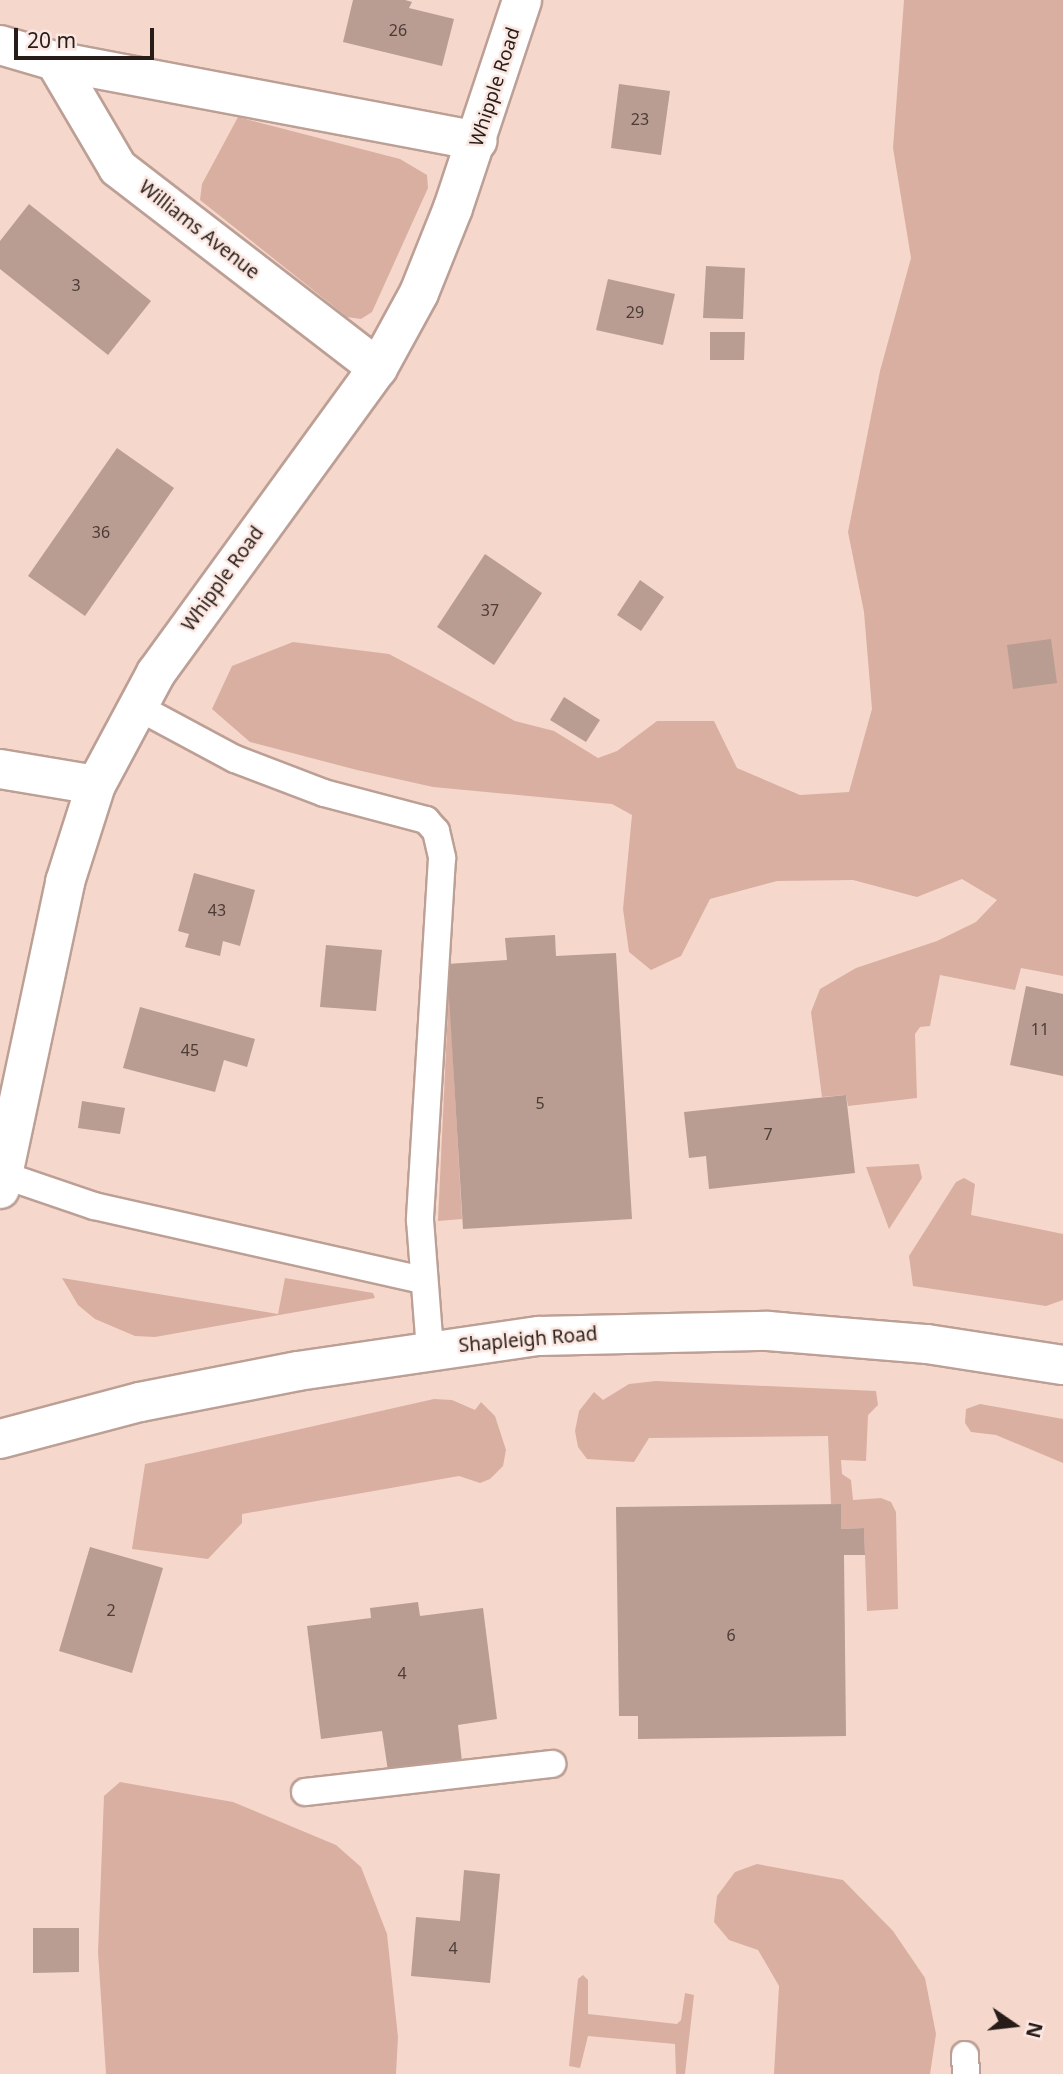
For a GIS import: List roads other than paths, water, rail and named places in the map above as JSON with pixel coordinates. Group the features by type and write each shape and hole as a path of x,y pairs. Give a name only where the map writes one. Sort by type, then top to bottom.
{"main road":[{"name":"Whipple Road","path":"2,1182 65,882 96,785 136,706 223,576 378,368 419,293 478,141 522,0"},
{"path":"0,45 55,61 478,141"},
{"name":"Williams Avenue","path":"55,61 118,168 378,368"},
{"path":"0,769 96,785"},
{"name":"Shapleigh Road","path":"0,1439 140,1402 430,1350 539,1336 768,1331 927,1344 1063,1365"}],"lane":[{"path":"136,706 235,759 324,793 426,820 436,831 442,858 421,1220 422,1280 430,1350"},
{"path":"2,1182 94,1206 422,1280"},
{"path":"305,1792 552,1764"}]}
